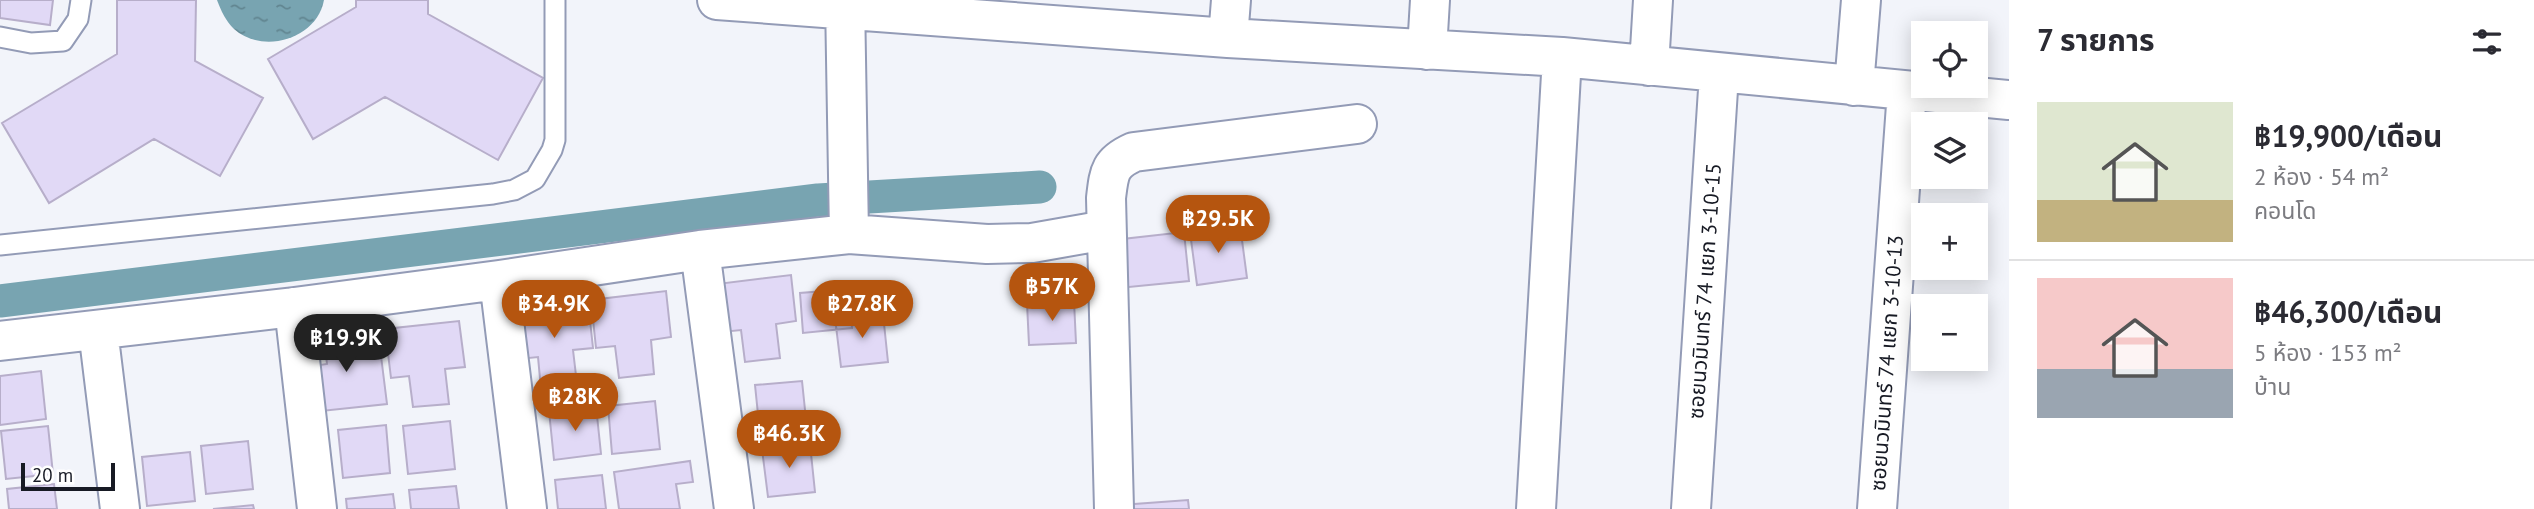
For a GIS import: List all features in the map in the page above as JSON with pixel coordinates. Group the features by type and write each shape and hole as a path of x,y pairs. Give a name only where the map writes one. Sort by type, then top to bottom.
{"street":[{"path":"717,0 1045,11 1228,38 1562,57 2009,100"},
{"path":"1228,38 1231,0"},
{"path":"1427,50 1430,0"},
{"path":"1649,66 1653,0"},
{"path":"1854,86 1861,0"},
{"path":"845,4 849,210"},
{"path":"1536,509 1562,57"},
{"name":"ซอยนวมินทร์ 74 แยก 3-10-15","path":"1690,509 1719,74"},
{"name":"ซอยนวมินทร์ 74 แยก 3-10-13","path":"1877,509 1907,91"},
{"path":"1114,509 1106,230 1108,177 1118,159 1133,152 1357,124"},
{"path":"0,341 499,281 700,250 849,210 986,244 1032,243 1106,230"},
{"path":"700,250 734,509"},
{"path":"499,281 527,509"},
{"path":"293,307 317,509"},
{"path":"98,330 120,509"}],"lane":[{"path":"0,37 31,43 63,41 78,19 81,0"},
{"path":"0,245 493,194 526,185 543,169 555,140 555,0"}],"water":[{"path":"217,0 324,0 311,25 287,39 273,42 246,37 234,29"}],"building":[{"path":"0,0 53,0 50,25 0,18"},
{"path":"117,0 196,0 195,61 263,98 220,176 154,139 49,203 2,123 117,54"},
{"path":"356,0 428,0 428,14 543,78 498,160 385,97 313,139 268,59 356,7"},
{"path":"1240,225 1247,278 1197,285 1190,232"},
{"path":"1184,232 1189,281 1119,288 1114,240"},
{"path":"791,275 796,321 776,324 780,358 745,362 741,330 722,332 717,284"},
{"path":"849,289 852,328 803,333 800,293"},
{"path":"666,291 671,337 651,340 654,374 619,378 615,346 596,348 591,300"},
{"path":"1074,301 1076,343 1029,345 1027,303"},
{"path":"588,302 593,348 573,350 577,384 541,389 538,357 519,359 514,311"},
{"path":"883,314 888,362 841,367 835,318"},
{"path":"459,321 465,367 445,369 449,404 413,407 409,376 391,378 385,329"},
{"path":"359,325 362,358 381,356 387,404 312,412 307,367 327,364 323,330"},
{"path":"41,371 46,419 0,425 0,376"},
{"path":"802,381 807,429 760,434 755,385"},
{"path":"655,401 660,449 612,454 608,406"},
{"path":"596,406 601,454 554,460 549,411"},
{"path":"450,421 455,469 408,474 403,426"},
{"path":"386,425 390,473 343,478 338,430"},
{"path":"48,426 53,474 6,479 1,431"},
{"path":"248,441 253,489 206,494 201,446"},
{"path":"810,444 815,492 768,497 762,449"},
{"path":"190,452 195,501 147,506 142,457"},
{"path":"690,461 693,482 676,484 680,509 619,509 614,472"},
{"path":"602,475 606,509 558,509 555,480"},
{"path":"54,484 57,509 9,509 7,489"},
{"path":"456,486 459,509 411,509 409,490"},
{"path":"393,494 395,509 347,509 346,499"},
{"path":"1188,500 1189,509 1121,509 1121,505"},
{"path":"253,505 254,509 213,509"}],"waterway":[{"path":"0,301 818,200 1040,187"}]}
